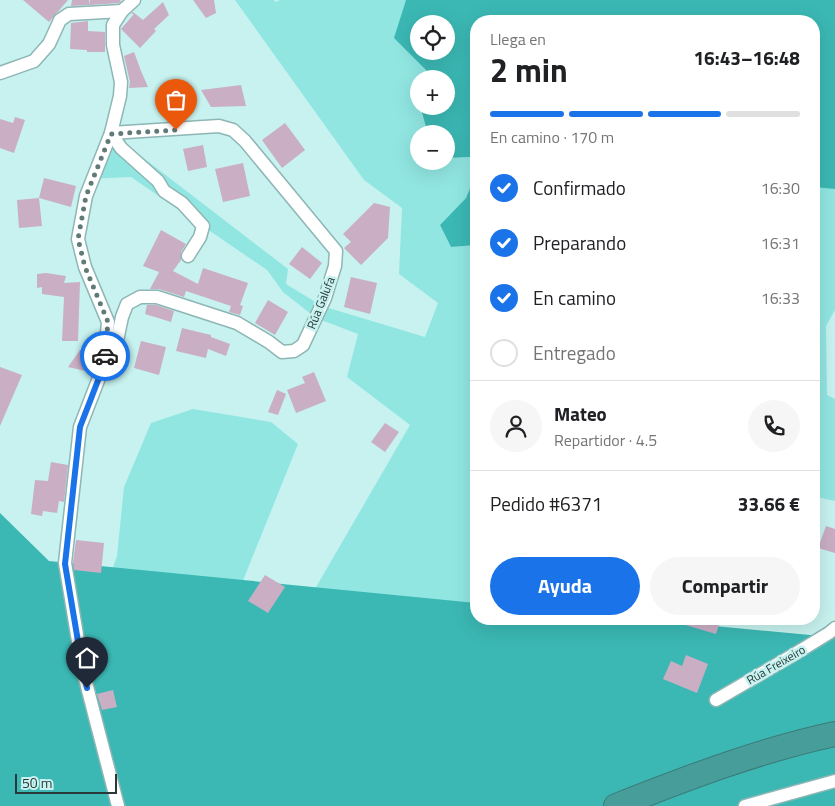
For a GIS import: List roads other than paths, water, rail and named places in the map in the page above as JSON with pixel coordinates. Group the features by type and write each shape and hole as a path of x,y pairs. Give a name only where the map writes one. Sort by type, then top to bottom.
{"highway":[{"path":"616,806 698,774 796,742 835,734"}],"street":[{"name":"Rúa Galufa","path":"118,806 83,671 65,564 80,427 104,365 108,322 85,267 78,239 86,196 111,134 120,96 121,82 113,45 113,25 122,11 134,0"},
{"path":"0,73 34,61 49,44 60,20 70,14 122,11"},
{"name":"Rúa Galufa","path":"104,365 114,355 122,317 127,304 140,297 157,297 237,323 282,352 294,351 303,345 326,298 335,266 336,251 245,140 232,130 219,126 111,134"},
{"path":"111,134 121,148 158,181 164,191 182,204 203,226 200,237 188,256"},
{"name":"Rúa Freixeiro","path":"716,700 830,633 835,628"},
{"path":"746,806 835,781"}]}
